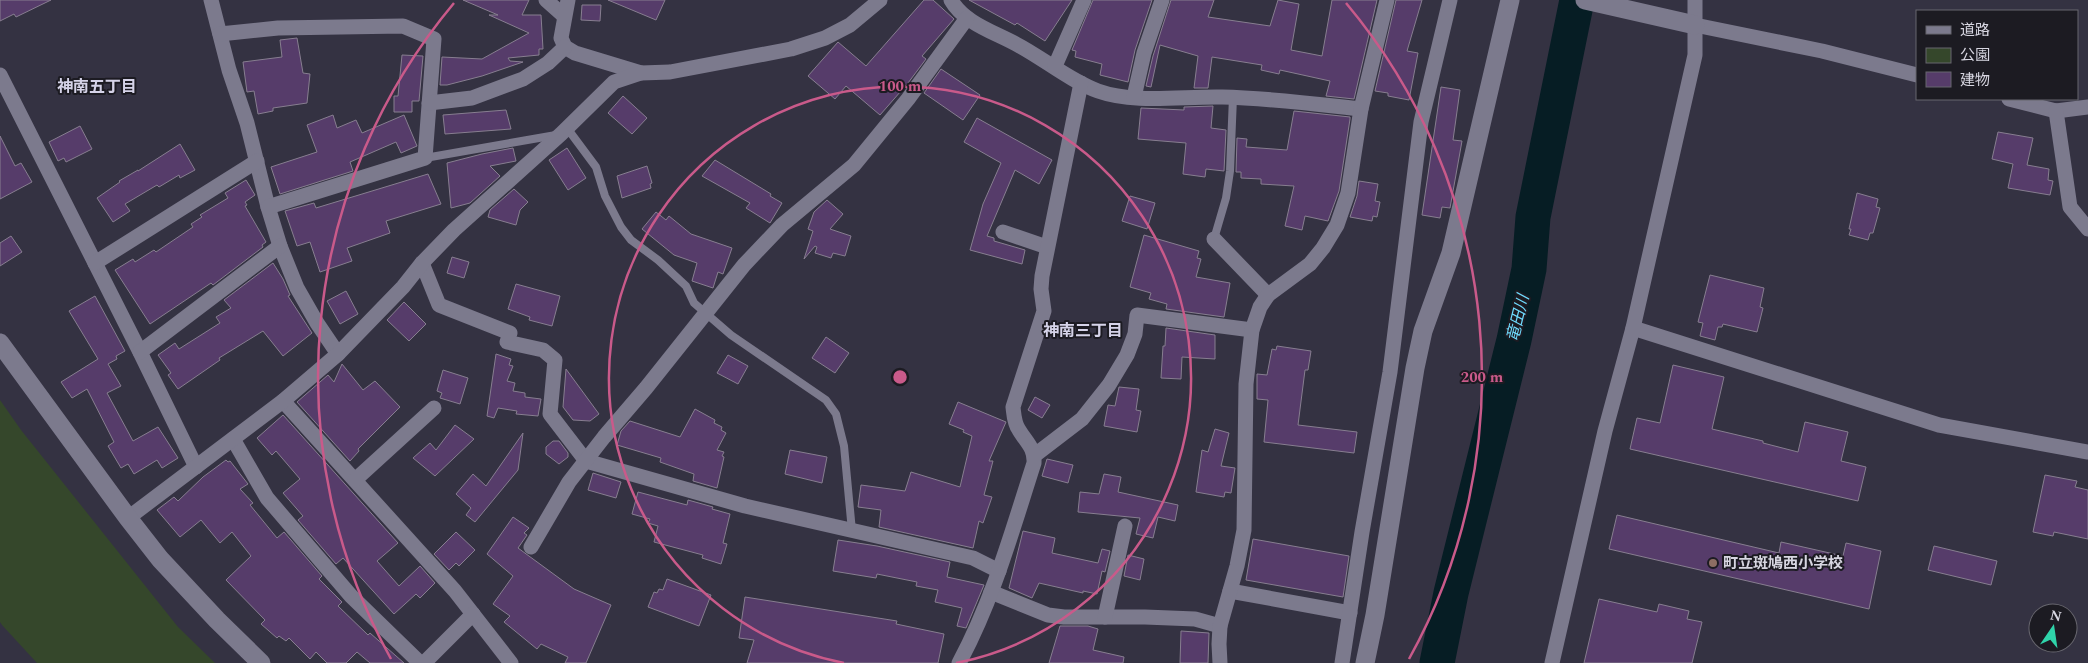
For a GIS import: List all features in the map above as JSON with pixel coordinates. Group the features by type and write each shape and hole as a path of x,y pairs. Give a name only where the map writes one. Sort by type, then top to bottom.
{"street":[{"path":"211,0 229,70 247,123 280,246 297,288 316,323 338,354"},
{"path":"546,0 564,16"},
{"path":"568,0 561,38 565,47 575,53 641,73"},
{"path":"128,518 283,401 338,354 403,288 422,263 454,230 564,131 614,82 641,73 670,72 791,49 833,34 850,25 880,0"},
{"path":"951,0 967,18 1098,91 1134,97 1265,98 1361,109"},
{"path":"1055,66 1084,0"},
{"path":"1134,97 1144,53 1162,0"},
{"path":"1220,663 1220,626 1244,530 1246,384 1252,330 1260,308 1268,296 1310,264 1323,248 1337,225 1348,193 1361,109 1387,0"},
{"path":"1342,663 1362,532 1390,372 1422,122 1450,0"},
{"path":"1365,663 1375,615 1415,368 1424,331 1451,253 1510,0"},
{"path":"1585,0 1695,25 1822,50 1916,75"},
{"path":"1552,663 1605,431 1633,328 1695,55 1695,0"},
{"path":"531,548 569,482 705,312 744,265 782,225 854,165 908,99 967,18"},
{"path":"220,34 278,28 403,26 434,39 425,158 268,207"},
{"path":"430,103 472,98 523,78 548,63 565,47"},
{"path":"0,75 196,467"},
{"path":"958,663 976,631 999,571 1034,463 1034,454 1018,429 1013,407 1044,311 1041,289 1081,83"},
{"path":"2013,100 2056,111 2088,107"},
{"path":"2056,111 2070,207 2088,229"},
{"path":"95,263 256,161"},
{"path":"1003,232 1048,247"},
{"path":"1214,239 1268,296"},
{"path":"140,352 280,246"},
{"path":"422,263 439,305 510,333 507,342 543,350 555,360 550,414 586,461 745,506 852,532 973,558 999,571"},
{"path":"1034,454 1082,419 1109,385 1127,355 1135,334 1137,315 1252,330"},
{"path":"1633,328 1939,425 2088,452"},
{"path":"0,343 160,559 216,620 261,663"},
{"path":"283,401 455,591 511,663"},
{"path":"355,480 434,408"},
{"path":"233,439 267,498 351,596 420,663"},
{"path":"1105,617 1125,526"},
{"path":"1230,591 1350,614"},
{"path":"991,592 1048,615 1195,619 1220,626"},
{"path":"424,663 473,614"}],"lane":[{"path":"1214,239 1226,198 1229,180 1233,97"},
{"path":"425,158 564,131 596,168 605,196 621,227 631,240 658,260 686,286 694,303 731,335 826,400 836,414 844,446 852,532"}],"green space":[{"path":"0,400 21,430 178,627 215,663 37,663 2,625 0,622"}],"building":[{"path":"0,0 51,0 16,17 14,14 0,21"},
{"path":"463,0 529,0 522,15 541,15 543,49 539,49 539,55 508,58 510,61 523,62 482,76 440,85 442,57 482,59 529,33 489,15 498,15"},
{"path":"608,0 665,0 656,20"},
{"path":"924,0 933,0 954,19 922,56 926,59 880,115 846,86 835,99 808,76 838,42 866,66"},
{"path":"969,0 1072,0 1045,41 1017,23 1015,25"},
{"path":"1093,0 1152,0 1135,50 1128,82 1100,75 1102,64 1075,57 1076,51 1072,50"},
{"path":"1171,0 1214,0 1208,17 1270,26 1278,0 1299,4 1291,50 1322,56 1332,0 1377,0 1354,99 1326,96 1330,81 1280,70 1279,74 1261,70 1262,65 1212,57 1208,88 1194,88 1198,56 1160,45 1151,87 1146,86 1153,56"},
{"path":"1396,0 1422,0 1407,51 1418,53 1409,100 1388,96 1388,93 1375,91"},
{"path":"582,5 601,5 600,21 581,20"},
{"path":"297,38 303,73 310,74 307,103 273,108 273,111 258,114 254,91 247,92 243,62 282,57 280,40"},
{"path":"402,55 423,56 419,101 412,101 412,112 394,112 394,96 398,96"},
{"path":"941,69 980,95 963,120 924,93"},
{"path":"1441,87 1460,90 1453,140 1462,141 1450,208 1442,207 1440,218 1422,215"},
{"path":"623,96 647,118 632,134 608,113"},
{"path":"1213,106 1211,128 1226,130 1224,171 1206,169 1205,177 1183,174 1186,143 1138,139 1141,108 1184,110 1184,107"},
{"path":"506,110 511,129 445,134 443,115"},
{"path":"1294,111 1350,117 1339,191 1328,221 1305,216 1302,230 1285,226 1294,186 1261,184 1261,179 1241,178 1241,172 1236,172 1237,138 1247,139 1246,147 1287,150"},
{"path":"333,115 337,128 356,120 362,133 404,115 417,146 401,153 396,142 350,162 353,171 280,194 271,167 317,152 307,125"},
{"path":"977,118 1052,160 1039,184 1015,170 987,236 994,238 994,241 1025,250 1022,264 970,250 983,204 1001,163 964,142"},
{"path":"80,126 92,149 66,162 64,158 58,161 49,142"},
{"path":"1998,132 2033,138 2027,165 2049,169 2048,180 2053,181 2050,195 2008,188 2013,164 1992,159"},
{"path":"0,136 15,166 21,163 32,182 0,199"},
{"path":"180,144 195,170 180,178 179,175 159,187 157,185 125,204 130,211 113,222 97,198 119,181"},
{"path":"513,148 516,161 490,166 500,176 470,203 451,208 447,163"},
{"path":"567,148 586,178 568,190 549,160"},
{"path":"715,160 771,194 770,196 782,203 770,223 746,208 750,203 702,176"},
{"path":"647,166 652,183 650,184 651,188 622,198 617,176"},
{"path":"428,174 441,204 386,221 390,233 347,248 352,261 320,272 310,242 297,246 285,211 314,203 316,208"},
{"path":"246,180 255,195 245,202 247,205 245,206 266,242 262,245 263,247 213,285 211,283 150,324 115,270 133,259 135,262 154,250 156,252 193,227 191,224 202,217 200,215 228,198 225,193"},
{"path":"1359,181 1378,184 1375,201 1380,202 1377,217 1373,216 1372,221 1350,217 1357,196"},
{"path":"514,189 528,202 520,210 516,225 488,217 490,210"},
{"path":"1857,193 1878,199 1876,207 1880,208 1873,233 1870,233 1868,240 1849,235"},
{"path":"1130,196 1155,203 1147,229 1122,221"},
{"path":"827,200 843,214 830,229 851,236 845,256 833,253 831,258 815,253 817,247 815,246 804,259 813,231 808,229 814,212"},
{"path":"656,212 666,220 669,216 691,234 732,248 723,274 718,272 713,288 692,281 697,263 674,255 642,229"},
{"path":"1144,235 1199,251 1197,258 1201,259 1196,277 1230,283 1224,317 1166,309 1167,304 1149,299 1151,293 1130,287"},
{"path":"11,236 22,252 0,266 0,243"},
{"path":"452,257 469,262 464,278 447,273"},
{"path":"273,263 283,279 290,295 288,296 312,333 283,356 263,331 219,358 220,360 178,389 168,375 171,373 158,355 175,343 179,349 220,323 216,317 231,308 224,300"},
{"path":"1710,275 1764,288 1760,307 1763,308 1757,332 1723,324 1722,327 1718,327 1715,340 1700,336 1703,323 1698,322"},
{"path":"516,284 560,296 552,326 529,320 530,317 508,309"},
{"path":"346,291 358,314 340,324 327,301"},
{"path":"95,296 125,351 108,364 121,386 107,393 133,441 158,427 178,458 162,468 157,460 134,474 128,464 121,468 108,446 114,442 87,389 72,398 61,382 98,359 69,311"},
{"path":"404,302 426,324 409,341 387,320"},
{"path":"1166,328 1215,335 1215,359 1182,357 1181,379 1161,378"},
{"path":"826,337 849,353 835,373 812,358"},
{"path":"1277,346 1311,351 1308,370 1305,370 1298,425 1357,432 1354,453 1264,442 1268,400 1257,399 1257,374 1267,375 1272,349 1276,350"},
{"path":"496,354 511,359 509,365 513,366 507,381 515,383 513,391 525,393 525,397 541,399 538,416 516,414 517,411 498,408 494,418 487,416"},
{"path":"728,355 748,366 738,384 717,373"},
{"path":"342,364 363,390 375,381 400,407 358,449 359,451 350,461 297,402 328,375 334,382"},
{"path":"1673,365 1724,377 1712,429 1763,441 1763,443 1798,452 1805,422 1848,432 1841,461 1866,467 1858,501 1630,449 1637,418 1660,423"},
{"path":"566,369 599,414 590,421 573,420 563,407"},
{"path":"443,370 468,378 460,404 440,398 442,393 437,391"},
{"path":"1119,387 1139,389 1136,410 1141,411 1137,432 1104,426 1108,405 1115,406"},
{"path":"1035,397 1050,405 1042,418 1028,410"},
{"path":"958,402 1006,422 989,461 993,461 984,495 992,497 983,523 979,521 973,548 879,527 881,510 858,507 861,485 905,491 911,472 960,487 972,436 963,432 964,430 949,424"},
{"path":"695,409 715,420 714,423 722,427 721,430 726,433 717,450 724,452 722,456 724,457 717,488 693,481 694,474 660,462 661,458 617,445 621,431 630,421 680,437"},
{"path":"283,415 398,543 377,561 399,586 420,566 435,583 420,598 416,594 394,614 343,558 336,564 298,520 303,516 283,493 300,479 276,451 272,455 257,438"},
{"path":"455,425 474,439 435,476 413,458 430,443 436,450"},
{"path":"1215,429 1229,433 1221,466 1235,468 1231,493 1225,492 1224,497 1196,492 1202,450 1208,452"},
{"path":"523,433 518,470 475,522 466,515 471,508 456,494 473,474 486,486"},
{"path":"553,441 559,441 568,453 568,457 559,464 546,454 546,447"},
{"path":"790,450 827,457 822,483 785,474"},
{"path":"1047,459 1073,465 1068,483 1042,476"},
{"path":"226,460 230,461 248,484 240,489 253,503 250,505 277,538 284,532 322,576 319,579 342,602 338,606 368,635 370,633 404,663 370,663 357,652 346,663 327,663 316,652 310,659 289,638 286,641 279,636 277,638 261,624 265,620 226,580 251,556 232,532 220,543 201,520 180,537 157,510 174,497 178,501 203,477"},
{"path":"593,473 621,482 616,498 588,490"},
{"path":"1104,474 1121,477 1118,492 1178,505 1175,521 1158,517 1153,538 1136,534 1140,518 1078,512 1080,492 1099,494"},
{"path":"2045,475 2077,481 2075,487 2088,490 2088,539 2054,532 2053,536 2033,532"},
{"path":"638,492 687,505 688,500 730,514 723,543 727,544 721,564 702,558 703,555 654,542 658,526 648,523 650,519 632,514"},
{"path":"1617,515 1779,553 1781,542 1843,556 1846,543 1881,551 1869,609 1609,549"},
{"path":"513,517 529,528 524,533 527,535 518,548 574,589 611,605 586,663 565,663 568,657 541,644 537,649 504,622 510,616 493,604 513,576 487,554"},
{"path":"1023,531 1055,538 1052,553 1098,563 1102,549 1110,551 1105,572 1102,571 1097,594 1083,591 1083,593 1039,583 1032,598 1009,588"},
{"path":"456,532 475,550 459,566 456,563 449,570 434,554"},
{"path":"1253,539 1349,556 1343,597 1246,580"},
{"path":"838,540 877,546 950,562 947,577 984,585 966,628 957,626 962,608 935,602 938,590 916,586 917,582 877,574 876,578 833,571"},
{"path":"1934,546 1997,561 1991,585 1928,570"},
{"path":"1128,555 1144,559 1140,580 1124,576"},
{"path":"667,579 711,595 699,626 648,607 654,592 657,593 659,589 663,590"},
{"path":"745,597 897,621 896,624 944,634 938,663 747,663 754,640 739,638"},
{"path":"1599,599 1657,612 1659,604 1689,611 1687,619 1702,622 1692,663 1584,663"},
{"path":"1060,626 1088,626 1098,629 1093,650 1124,657 1123,663 1049,663"},
{"path":"1181,631 1209,633 1208,663 1180,663"}],"waterway":[{"name":"竜田川","path":"1437,663 1451,593 1514,340 1529,269 1533,217 1577,0"}],"place":[{"name":"町立斑鳩西小学校","path":"1713,563"}],"district":[{"name":"神南五丁目","path":"97,86"},
{"name":"神南三丁目","path":"1083,330"}]}
